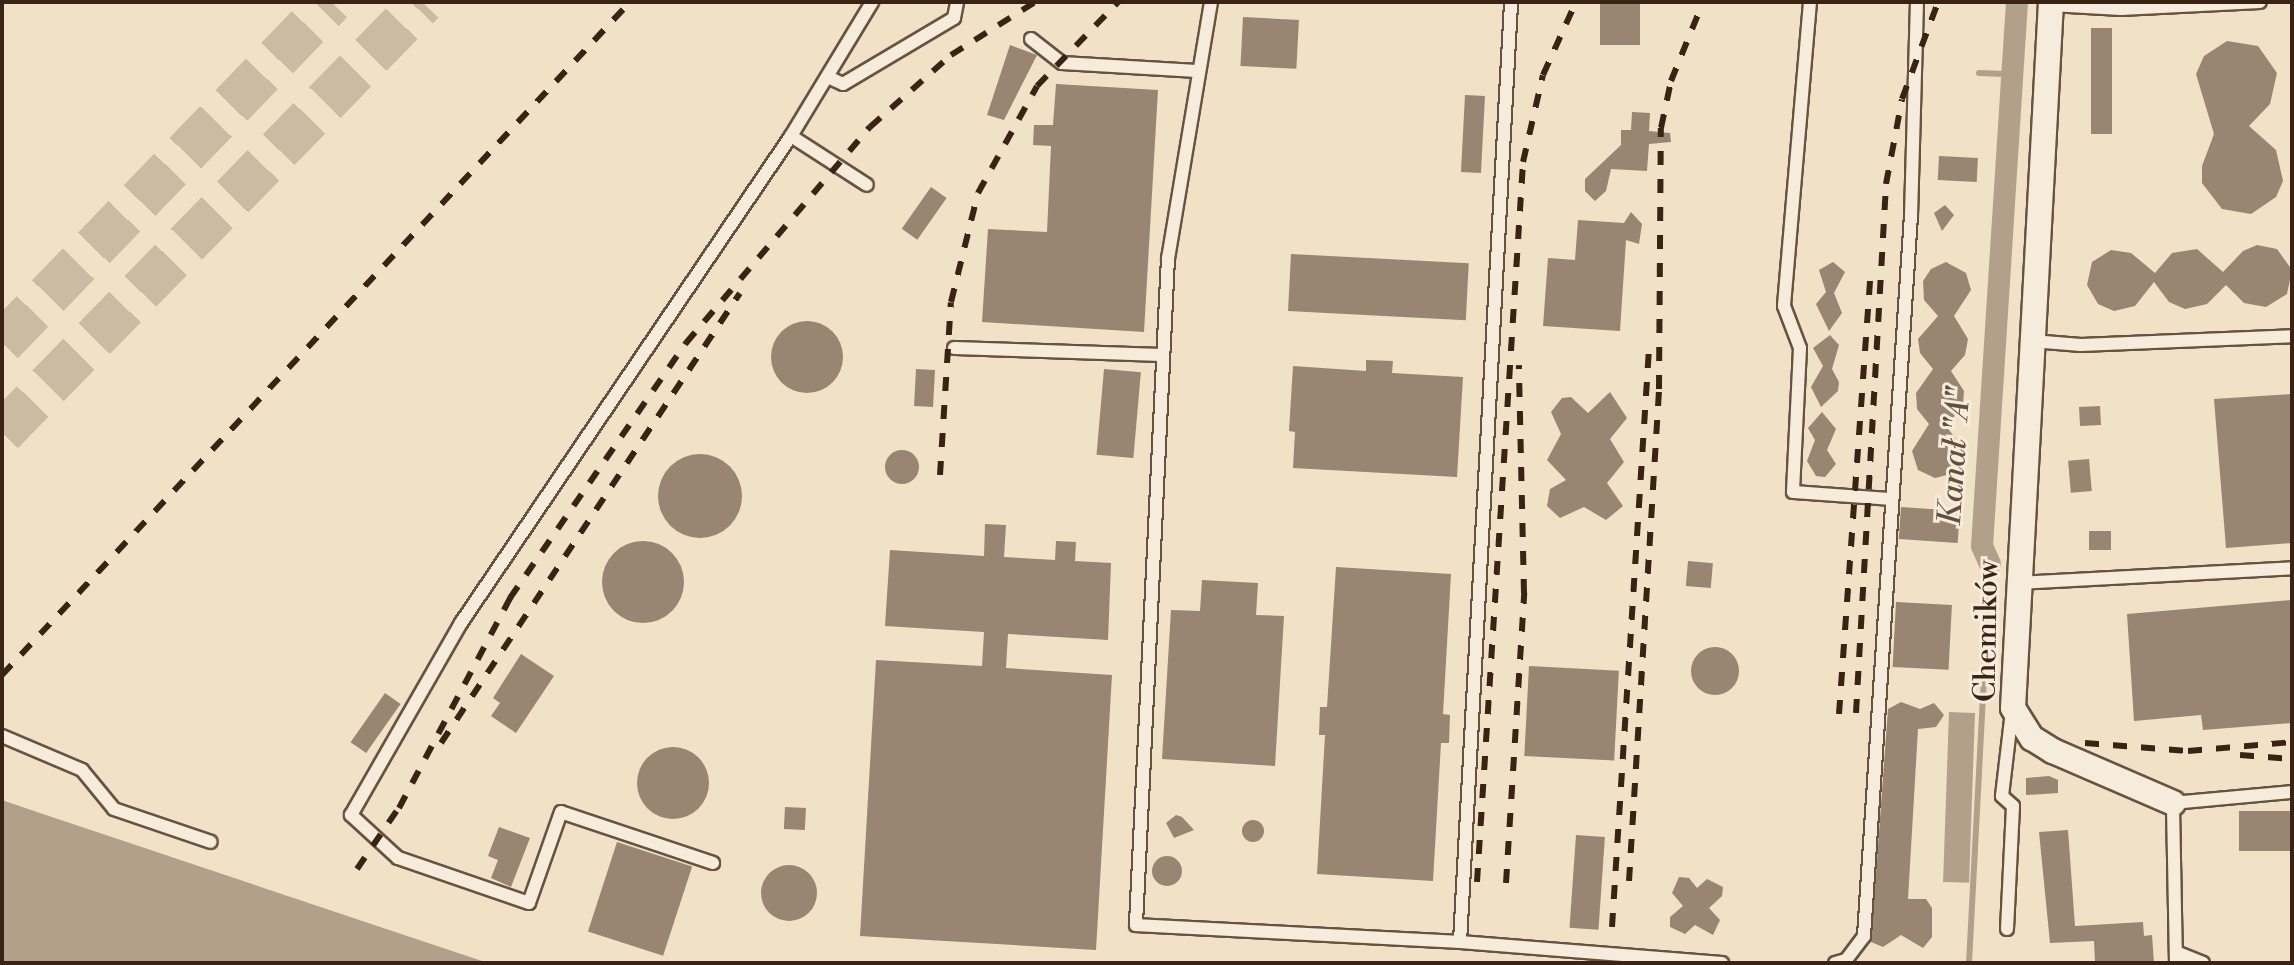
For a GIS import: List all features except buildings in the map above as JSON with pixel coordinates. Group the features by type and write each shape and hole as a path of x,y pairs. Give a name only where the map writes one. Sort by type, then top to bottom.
{"street":[{"name":"Chemików","path":"2051,3 2013,708 2032,738 2053,751 2173,803"}],"lane":[{"path":"713,863 561,812 529,903 398,858 351,815 461,623 830,78 872,2"},
{"path":"830,78 843,84 954,18 957,2"},
{"path":"1211,2 1168,258 1136,925 1460,942 1722,963"},
{"path":"1460,942 1511,2"},
{"path":"1810,2 1784,306 1800,348 1793,492 1890,499"},
{"path":"1835,963 1846,960 1864,936 1890,499 1911,216 1917,2"},
{"path":"2051,3 2121,9 2260,2"},
{"path":"1031,39 1062,63 1197,71"},
{"path":"791,136 867,185"},
{"path":"2032,341 2081,345 2292,336"},
{"path":"954,348 1163,355"},
{"path":"2019,583 2292,568"},
{"path":"2007,929 2013,806 2002,796 2013,708"},
{"path":"2,736 82,770 114,809 211,842"},
{"name":"Chemików","path":"2173,803 2292,792"},
{"path":"2173,803 2176,958 2203,963"}],"shaded area":[{"path":"1949,712 1975,713 1969,883 1943,882"},
{"path":"2,800 40,813 488,963 2,963"}],"waterway":[{"name":"Kanał \"A\"","path":"1990,564 1982,546 2017,2"},
{"path":"1979,73 2013,74"},
{"name":"Kanał \"A\"","path":"1969,963 1990,564"}],"tunnel":[{"path":"2,343 331,2"},
{"path":"2,433 423,2"}],"railway":[{"path":"2,675 630,2"},
{"path":"399,808 510,598 686,343 870,127 951,55 1035,2"},
{"path":"940,475 951,302 978,193 1037,86 1118,2"},
{"path":"1477,882 1523,162 1543,75 1576,2"},
{"path":"1629,881 1659,389 1661,128 1671,81 1703,2"},
{"path":"1856,713 1886,184 1902,99 1938,2"},
{"path":"1839,714 1870,280"},
{"path":"441,743 740,293"},
{"path":"1612,927 1649,348"},
{"path":"1506,883 1524,593 1519,365"},
{"path":"2085,743 2188,751 2292,742"},
{"path":"2240,755 2292,759"},
{"path":"357,869 404,800"}]}
